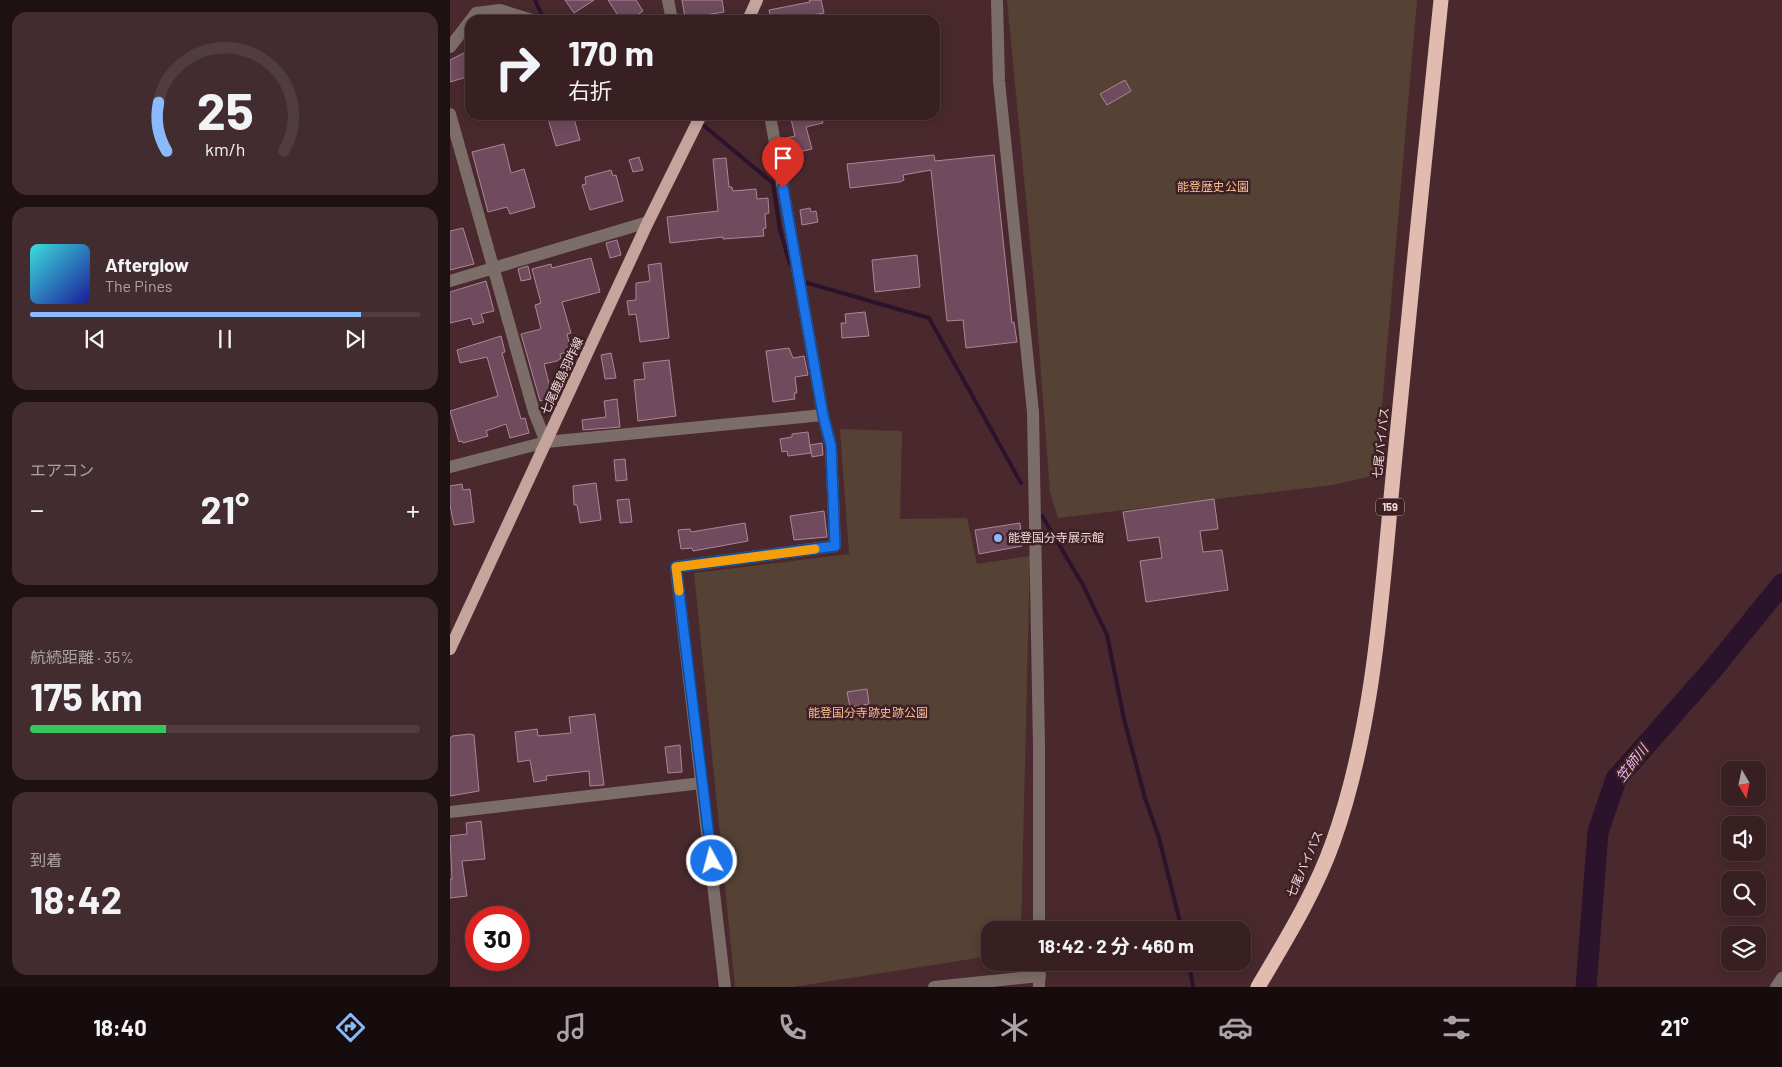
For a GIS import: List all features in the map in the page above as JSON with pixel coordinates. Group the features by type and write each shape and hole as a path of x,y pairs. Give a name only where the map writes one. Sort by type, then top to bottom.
{"highway":[{"name":"七尾バイパス","path":"1258,987 1284,944 1326,860 1351,782 1367,711 1385,561 1441,0"}],"main road":[{"path":"752,15 758,0"},
{"name":"七尾鹿島羽咋線","path":"450,649 454,634 648,222 699,120"}],"street":[{"path":"668,0 671,15"},
{"path":"997,0 999,81 1033,412 1040,921"},
{"path":"474,15 476,13 500,10 516,15"},
{"path":"450,47 465,28"},
{"path":"450,114 534,412 546,442"},
{"path":"725,987 676,567 835,546 831,446 823,415 771,120"},
{"path":"450,281 648,222"},
{"path":"450,468 546,442 823,415"},
{"path":"450,812 702,782"},
{"path":"934,987 1040,975"},
{"path":"1776,987 1782,978"}],"green space":[{"name":"能登歴史公園","path":"1007,0 1417,0 1376,475 1333,485 1058,518 1050,492 1035,294"},
{"name":"能登国分寺跡史跡公園","path":"840,429 902,431 900,519 967,518 977,564 1030,556 1021,921 981,921 981,957 793,987 735,987 694,573 849,554"}],"building":[{"path":"565,0 594,0 574,13"},
{"path":"608,0 636,0 643,11 637,15 618,15"},
{"path":"682,0 722,0 724,12 704,15 684,15"},
{"path":"809,0 821,0 824,13 812,15 770,15 769,10 810,2"},
{"path":"465,52 465,78 450,82 450,60"},
{"path":"1125,80 1131,91 1107,105 1100,94"},
{"path":"548,120 574,120 580,140 556,146"},
{"path":"791,120 822,120 823,123 806,127 812,149 790,154 786,138 795,136"},
{"path":"504,144 511,173 524,169 535,207 510,214 507,207 488,212 472,152"},
{"path":"934,155 935,161 994,155 1012,323 1014,322 1017,342 966,348 963,320 947,321 931,170 903,175 904,180 900,182 850,188 847,164"},
{"path":"639,157 643,170 633,172 629,160"},
{"path":"726,158 729,187 732,187 733,191 756,189 757,199 768,198 769,213 765,214 766,228 763,229 764,236 723,239 723,237 670,243 667,217 718,211 713,159"},
{"path":"611,170 613,176 616,175 623,201 590,210 582,185 586,184 585,177"},
{"path":"810,208 811,212 816,211 818,222 802,225 800,210"},
{"path":"463,228 474,264 450,270 450,231"},
{"path":"617,240 621,255 610,258 606,243"},
{"path":"917,255 920,287 875,292 872,260"},
{"path":"591,258 600,292 562,302 571,333 567,334 571,351 560,354 561,358 557,361 544,364 551,391 549,392 550,398 540,401 521,334 541,329 535,305 541,303 532,269 551,264 552,268"},
{"path":"661,263 669,338 640,342 636,314 629,315 627,301 636,300 636,283 650,281 648,265"},
{"path":"528,266 531,279 521,281 518,269"},
{"path":"486,281 494,311 481,314 484,322 473,325 471,318 450,323 450,292"},
{"path":"865,312 869,336 842,338 841,323 846,323 845,314"},
{"path":"501,336 505,352 502,353 521,419 525,418 529,433 510,438 506,424 486,431 488,436 463,443 462,441 459,442 450,411 498,396 487,357 460,363 457,350"},
{"path":"789,348 793,358 804,356 808,375 795,377 797,393 794,393 795,399 773,402 766,351"},
{"path":"611,353 616,378 605,379 601,355"},
{"path":"669,360 676,416 638,421 634,380 645,379 643,363"},
{"path":"617,399 620,427 583,430 582,420 606,417 604,401"},
{"path":"808,432 811,453 788,456 787,451 782,452 780,439 792,437 792,434"},
{"path":"822,443 823,455 812,457 810,445"},
{"path":"625,459 627,480 616,481 614,460"},
{"path":"596,483 601,520 580,523 577,505 574,505 573,486"},
{"path":"462,484 463,490 470,489 474,522 454,525 450,505 450,486"},
{"path":"629,499 632,522 620,523 617,500"},
{"path":"1214,499 1218,529 1200,531 1203,552 1222,550 1228,590 1146,602 1140,561 1162,558 1159,537 1128,541 1123,512"},
{"path":"824,511 827,537 794,540 790,516"},
{"path":"745,523 748,541 693,551 692,548 681,549 678,530 690,529 691,532"},
{"name":"能登国分寺展示館","path":"1020,523 1022,546 979,554 975,530"},
{"path":"867,689 869,704 850,707 847,692"},
{"path":"595,714 604,785 590,786 589,771 546,776 547,780 534,782 530,760 518,762 515,732 537,729 538,736 571,733 569,717"},
{"path":"474,735 479,791 450,796 450,738 452,736"},
{"path":"680,745 682,772 668,773 665,747"},
{"path":"481,821 485,859 462,861 467,896 450,898 450,879 452,879 450,836 467,834 466,823"}],"waterway":[{"path":"535,0 542,15"},
{"path":"697,120 773,183 780,230 790,264"},
{"path":"804,282 929,318 1021,483"},
{"path":"1042,516 1083,585 1107,635 1124,719 1145,798 1159,838 1180,921"},
{"name":"笠師川","path":"1586,987 1598,832 1616,779 1713,669 1782,584"},
{"path":"1190,971 1193,987"}],"slow traffic":[{"path":"679,591 676,567 815,549"}],"place":[{"name":"能登国分寺展示館","path":"998,538"}],"route":[{"path":"712,861 676,567 835,546 831,446 823,415 783,188"}]}
